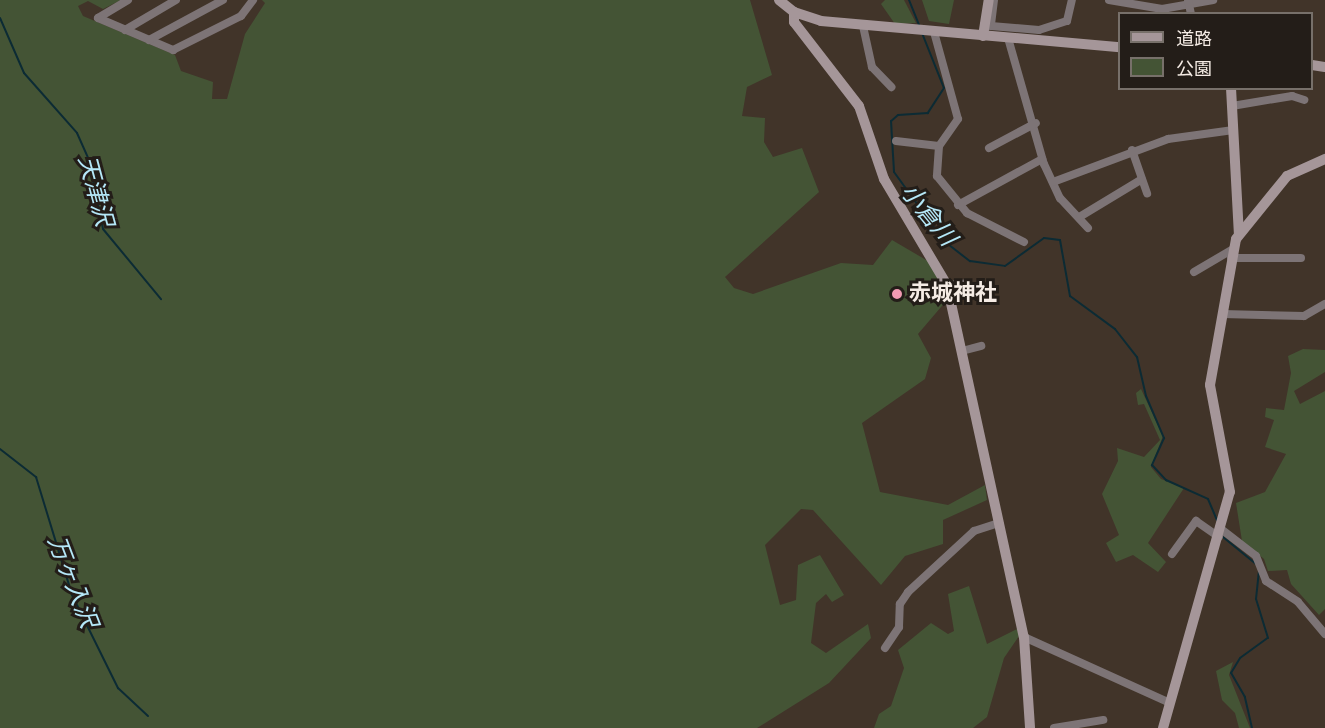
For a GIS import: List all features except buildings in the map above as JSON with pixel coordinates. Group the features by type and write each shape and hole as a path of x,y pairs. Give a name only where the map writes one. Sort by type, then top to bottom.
{"street":[{"path":"128,0 98,16 124,30 174,50 241,16 253,0"},
{"path":"124,30 176,0"},
{"path":"149,40 223,0"},
{"path":"779,0 794,12 863,26 1118,47"},
{"path":"983,36 989,0"},
{"path":"994,0 991,26 1039,30 1067,21 1072,0"},
{"path":"1109,0 1162,9 1213,0"},
{"path":"794,12 794,22 859,106 884,179 947,285 1024,637 1030,728"},
{"path":"863,26 872,68 891,87"},
{"path":"925,31 958,115 954,131 939,146 937,176 958,205 1024,242"},
{"path":"1008,38 1036,123 1042,159 1064,202 1081,216 1088,228"},
{"path":"1232,90 1239,234"},
{"path":"1232,106 1292,96 1304,99"},
{"path":"989,148 1036,123"},
{"path":"1053,182 1132,150 1233,130"},
{"path":"896,141 939,146"},
{"path":"1132,150 1147,193"},
{"path":"958,205 1042,159"},
{"path":"1163,728 1220,533 1230,486 1210,385 1232,254 1239,234 1287,176 1325,159"},
{"path":"1081,216 1142,179"},
{"path":"1194,272 1232,254 1301,258"},
{"path":"947,285 968,283"},
{"path":"1222,314 1300,316 1324,307"},
{"path":"963,351 981,346"},
{"path":"1172,554 1196,521 1220,533 1256,556 1266,581 1298,602 1325,634"},
{"path":"885,648 897,630 900,604 908,592 974,531 999,523"},
{"path":"1024,637 1170,703"},
{"path":"1054,728 1102,720"}],"green space":[{"path":"0,0 121,0 103,9 88,1 78,6 83,16 175,55 181,71 213,82 212,99 227,99 245,34 265,3 262,0 750,0 772,75 747,87 742,116 765,118 764,142 773,157 802,148 819,192 725,277 734,288 753,294 841,263 873,265 892,240 933,264 947,300 918,334 931,358 925,379 862,423 880,492 948,505 985,485 987,500 943,520 943,544 905,556 881,585 813,510 801,509 765,545 780,605 796,600 798,565 820,555 844,595 832,602 826,594 816,603 811,643 826,653 868,624 871,638 829,683 757,728 0,728"},
{"path":"885,0 904,0 916,23 895,24 881,4"},
{"path":"922,0 954,0 949,24 929,21"},
{"path":"1303,349 1325,350 1325,372 1294,391 1300,404 1325,391 1325,609 1319,615 1291,584 1287,570 1268,571 1264,559 1242,541 1236,503 1265,492 1286,454 1265,447 1274,420 1265,417 1266,408 1284,410 1291,373 1288,356"},
{"path":"1141,389 1163,436 1151,467 1161,479 1184,488 1148,543 1166,562 1158,572 1133,555 1116,562 1106,543 1119,535 1102,494 1118,461 1117,448 1144,457 1160,440 1144,404 1138,405 1136,393"},
{"path":"969,586 987,644 1017,629 1019,636 1004,658 987,717 973,728 874,728 879,714 891,706 904,668 898,650 931,623 948,634 954,631 948,594"},
{"path":"1233,662 1229,675 1250,728 1239,728 1235,713 1222,700 1216,671"}],"waterway":[{"name":"小倉川","path":"909,0 919,25"},
{"name":"天津沢","path":"0,18 24,73 77,133 89,160 103,229 161,299"},
{"name":"小倉川","path":"922,33 944,88 928,113 898,115 891,121 894,172 944,241 970,261 1005,266 1044,238 1060,240 1070,296 1115,329 1137,357 1146,396 1164,438 1152,465 1166,480 1208,499 1217,520"},
{"name":"万ヶ入沢","path":"0,449 36,477 72,595 118,688 148,716"},
{"name":"小倉川","path":"1223,537 1256,564"},
{"name":"小倉川","path":"1252,728 1245,697 1231,673 1240,658 1268,638 1256,599 1259,572"}],"place":[{"name":"赤城神社","path":"897,294"}]}
